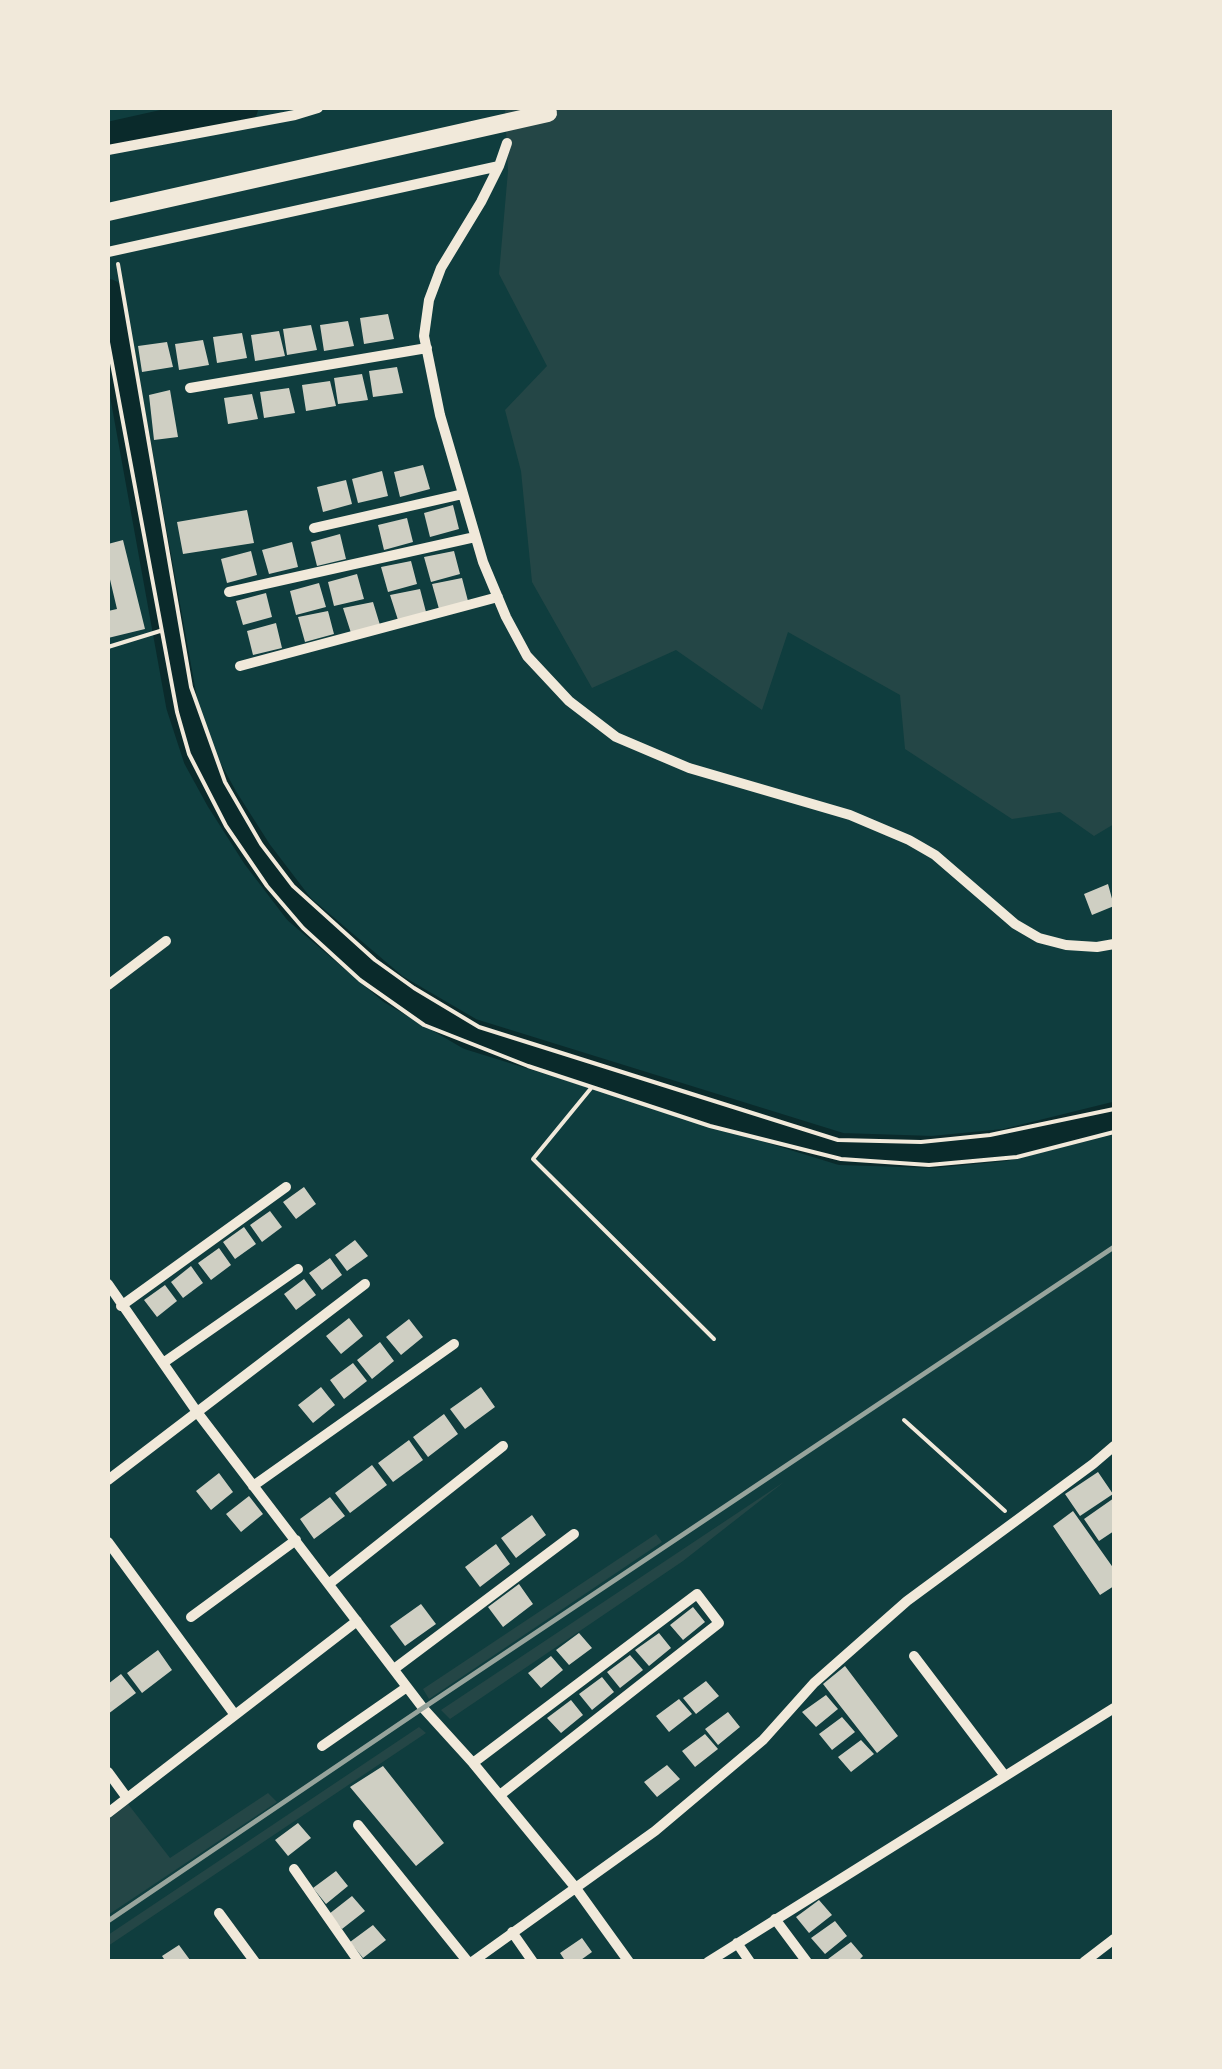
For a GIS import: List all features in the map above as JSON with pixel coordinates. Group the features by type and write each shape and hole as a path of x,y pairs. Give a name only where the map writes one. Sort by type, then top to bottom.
{"highway":[{"path":"108,212 548,112"}],"street":[{"path":"108,150 318,108"},
{"path":"507,143 481,202 441,268 429,300 424,336 440,416 476,537 498,597 527,656 568,700 616,736 688,768 850,816 909,840 935,855 1002,914 1039,938 1066,946 1097,948 1114,944"},
{"path":"112,251 500,166"},
{"path":"190,388 427,348"},
{"path":"314,528 463,494"},
{"path":"230,592 476,537"},
{"path":"240,666 498,597"},
{"path":"108,985 166,941"},
{"path":"122,1306 286,1186"},
{"path":"164,1363 298,1269"},
{"path":"108,1284 197,1412 357,1621 575,1887 629,1962"},
{"path":"108,1480 366,1284"},
{"path":"254,1486 454,1344"},
{"path":"330,1584 504,1446"},
{"path":"358,1825 470,1962 655,1831 763,1740 814,1684 908,1601 1114,1446"},
{"path":"394,1669 574,1534"},
{"path":"191,1617 296,1540"},
{"path":"108,1542 235,1715"},
{"path":"473,1762 697,1594 719,1623 500,1795"},
{"path":"108,1813 357,1621"},
{"path":"914,1656 1005,1776"},
{"path":"322,1746 407,1686"},
{"path":"708,1962 1114,1708"},
{"path":"108,1772 127,1798"},
{"path":"294,1869 360,1962"},
{"path":"219,1913 255,1962"},
{"path":"775,1920 807,1962"},
{"path":"512,1932 533,1962"},
{"path":"1084,1962 1114,1939"},
{"path":"737,1943 750,1962"}],"path":[{"path":"112,251 191,687 225,782 261,844 293,886 375,960 479,1027 838,1140 921,1142 990,1135 1114,1109"},
{"path":"108,342 176,712 189,754 226,826 267,886 303,928 360,980 424,1025 528,1066 710,1126 842,1159 929,1165 1017,1157 1114,1132"},
{"path":"108,647 162,630"},
{"path":"592,1087 533,1159 714,1339"},
{"path":"904,1420 1016,1521"}],"shaded area":[{"path":"505,108 1114,108 1114,824 1094,836 1060,812 1012,819 905,749 900,695 788,632 762,710 676,650 592,688 532,582 521,471 505,410 547,366 499,274 508,171"},
{"path":"784,1482 683,1561 450,1719 441,1710"},
{"path":"656,1534 662,1542 429,1699 423,1689"},
{"path":"419,1727 426,1733 108,1946 108,1935"},
{"path":"268,1793 277,1802 108,1915 108,1820 128,1804 170,1858"}],"building":[{"path":"388,314 394,339 364,344 360,318"},
{"path":"348,321 354,346 324,351 320,325"},
{"path":"311,325 317,350 287,355 283,329"},
{"path":"279,331 285,356 255,361 251,335"},
{"path":"242,333 247,358 217,363 213,337"},
{"path":"203,340 209,365 179,370 175,344"},
{"path":"167,342 173,367 142,372 138,346"},
{"path":"397,367 403,393 373,397 369,371"},
{"path":"362,374 368,400 338,404 334,378"},
{"path":"330,381 336,406 306,411 302,385"},
{"path":"289,388 295,413 264,418 260,392"},
{"path":"170,390 178,437 154,440 149,395"},
{"path":"252,394 258,419 228,424 224,398"},
{"path":"423,465 430,489 400,497 394,472"},
{"path":"382,471 388,496 358,503 352,479"},
{"path":"346,480 352,504 323,512 317,487"},
{"path":"453,505 459,529 430,537 424,513"},
{"path":"247,510 254,543 183,554 177,522"},
{"path":"407,518 413,542 384,550 378,525"},
{"path":"340,534 346,559 317,566 311,542"},
{"path":"123,540 145,629 108,638 108,611 117,609 108,571 108,544"},
{"path":"292,542 298,567 269,574 262,550"},
{"path":"251,551 257,575 227,583 221,559"},
{"path":"454,551 460,574 431,582 424,557"},
{"path":"411,561 417,584 388,592 381,567"},
{"path":"357,574 364,599 334,606 328,582"},
{"path":"462,578 468,601 439,609 432,584"},
{"path":"319,583 326,607 296,615 290,591"},
{"path":"420,589 426,612 398,620 390,595"},
{"path":"266,593 272,617 243,625 236,601"},
{"path":"373,602 380,625 351,633 343,608"},
{"path":"328,611 334,634 305,642 298,617"},
{"path":"276,623 282,648 253,655 247,631"},
{"path":"1108,884 1114,906 1092,915 1084,894"},
{"path":"304,1187 316,1204 296,1219 283,1202"},
{"path":"270,1211 282,1227 262,1242 250,1225"},
{"path":"244,1227 256,1244 235,1259 223,1242"},
{"path":"355,1240 368,1256 347,1271 335,1255"},
{"path":"219,1248 231,1265 211,1280 198,1263"},
{"path":"330,1258 342,1275 322,1290 309,1273"},
{"path":"191,1266 203,1283 183,1298 171,1282"},
{"path":"304,1279 316,1295 296,1310 284,1294"},
{"path":"165,1285 177,1301 157,1317 144,1300"},
{"path":"349,1318 363,1336 341,1354 326,1336"},
{"path":"409,1319 423,1337 401,1355 386,1337"},
{"path":"380,1342 394,1361 372,1379 357,1360"},
{"path":"353,1363 367,1381 344,1399 330,1380"},
{"path":"321,1387 335,1405 313,1423 298,1405"},
{"path":"481,1387 495,1407 465,1429 450,1409"},
{"path":"444,1414 458,1434 428,1457 413,1437"},
{"path":"409,1440 423,1460 393,1482 378,1463"},
{"path":"372,1465 387,1485 350,1513 335,1493"},
{"path":"1098,1472 1113,1494 1080,1516 1065,1494"},
{"path":"219,1473 233,1492 211,1510 196,1491"},
{"path":"249,1496 263,1514 241,1532 226,1514"},
{"path":"330,1497 345,1516 314,1539 300,1519"},
{"path":"1114,1498 1114,1531 1099,1541 1084,1519"},
{"path":"1073,1511 1114,1569 1114,1586 1100,1595 1053,1526"},
{"path":"532,1515 546,1535 516,1558 501,1538"},
{"path":"496,1544 510,1564 480,1587 465,1567"},
{"path":"519,1584 533,1604 503,1627 488,1607"},
{"path":"421,1604 436,1624 405,1646 390,1626"},
{"path":"693,1607 705,1622 683,1640 670,1625"},
{"path":"579,1633 592,1648 569,1665 556,1650"},
{"path":"659,1633 671,1648 649,1666 635,1650"},
{"path":"158,1650 172,1670 142,1693 127,1673"},
{"path":"630,1655 643,1670 620,1688 607,1672"},
{"path":"551,1656 563,1670 541,1688 528,1673"},
{"path":"845,1666 898,1736 877,1753 823,1684"},
{"path":"121,1674 136,1693 108,1714 108,1684"},
{"path":"602,1677 614,1692 592,1710 579,1694"},
{"path":"706,1681 719,1696 696,1714 683,1698"},
{"path":"826,1695 838,1709 816,1727 802,1712"},
{"path":"679,1699 692,1714 669,1732 656,1716"},
{"path":"571,1700 583,1715 561,1733 547,1718"},
{"path":"728,1712 740,1727 718,1745 705,1729"},
{"path":"842,1717 855,1732 832,1750 819,1734"},
{"path":"705,1734 718,1749 695,1767 682,1751"},
{"path":"861,1740 874,1754 851,1772 838,1757"},
{"path":"667,1765 680,1779 657,1797 644,1782"},
{"path":"383,1766 444,1843 416,1866 350,1787"},
{"path":"298,1823 311,1838 288,1856 275,1840"},
{"path":"336,1871 348,1886 326,1904 313,1888"},
{"path":"352,1896 365,1911 342,1929 329,1914"},
{"path":"819,1900 832,1915 809,1933 796,1917"},
{"path":"835,1921 847,1936 825,1954 811,1938"},
{"path":"373,1925 386,1940 363,1958 350,1942"},
{"path":"582,1938 592,1952 578,1962 566,1962 560,1953"},
{"path":"851,1942 863,1956 857,1962 830,1962 828,1959"},
{"path":"179,1945 190,1960 166,1962 162,1956"}],"waterway":[{"path":"108,138 242,108"},
{"path":"108,295 182,705 199,757 257,854 299,909 393,989 470,1034 841,1149 933,1152 1005,1145 1114,1118"}],"railway":[{"path":"108,1921 1114,1247"}]}
